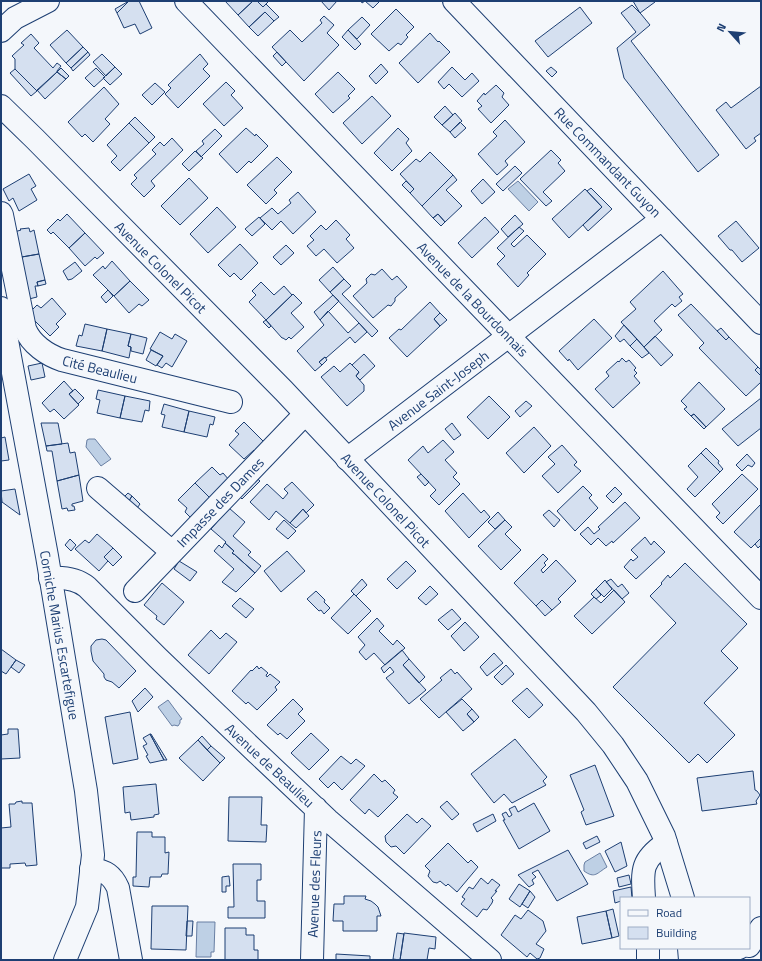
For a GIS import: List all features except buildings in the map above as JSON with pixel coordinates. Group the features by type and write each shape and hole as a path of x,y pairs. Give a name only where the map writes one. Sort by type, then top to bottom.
{"street":[{"path":"6,22 48,1"},
{"name":"Avenue de la Bourdonnais","path":"186,1 761,598"},
{"name":"Rue Commandant Guyon","path":"454,1 761,323"},
{"name":"Avenue Colonel Picot","path":"1,106 36,139 284,391 581,707 608,739 637,781 664,836 683,897"},
{"name":"Avenue Colonel Picot","path":"1,126 36,139"},
{"name":"Cité Beaulieu","path":"1,213 25,329 31,339 42,350 51,356 62,360 231,402"},
{"name":"Avenue Saint-Joseph","path":"347,459 662,219"},
{"name":"Corniche Marius Escartefigue","path":"1,308 50,578 86,791 93,855 87,907 65,960"},
{"name":"Impasse des Dames","path":"136,591 305,414"},
{"path":"98,488 172,552"},
{"name":"Avenue de Beaulieu","path":"50,578 77,580 87,587 191,690 328,820 490,960"},
{"name":"Avenue des Fleurs","path":"312,960 316,808"},
{"path":"644,897 642,878 644,868 652,854 666,844"},
{"path":"91,869 100,870 107,873 118,888 131,960"},
{"path":"648,949 648,960"},
{"path":"689,949 690,960"},
{"path":"704,949 708,960"},
{"path":"718,949 737,949"}],"water":[{"path":"518,181 538,202 529,211 508,189"},
{"path":"95,439 111,459 101,466 86,447 87,440"},
{"path":"168,700 182,719 180,720 178,726 172,726 158,707"},
{"path":"600,853 607,867 593,875 584,871 585,862"},
{"path":"197,922 215,922 214,952 211,952 211,957 196,957"}]}
